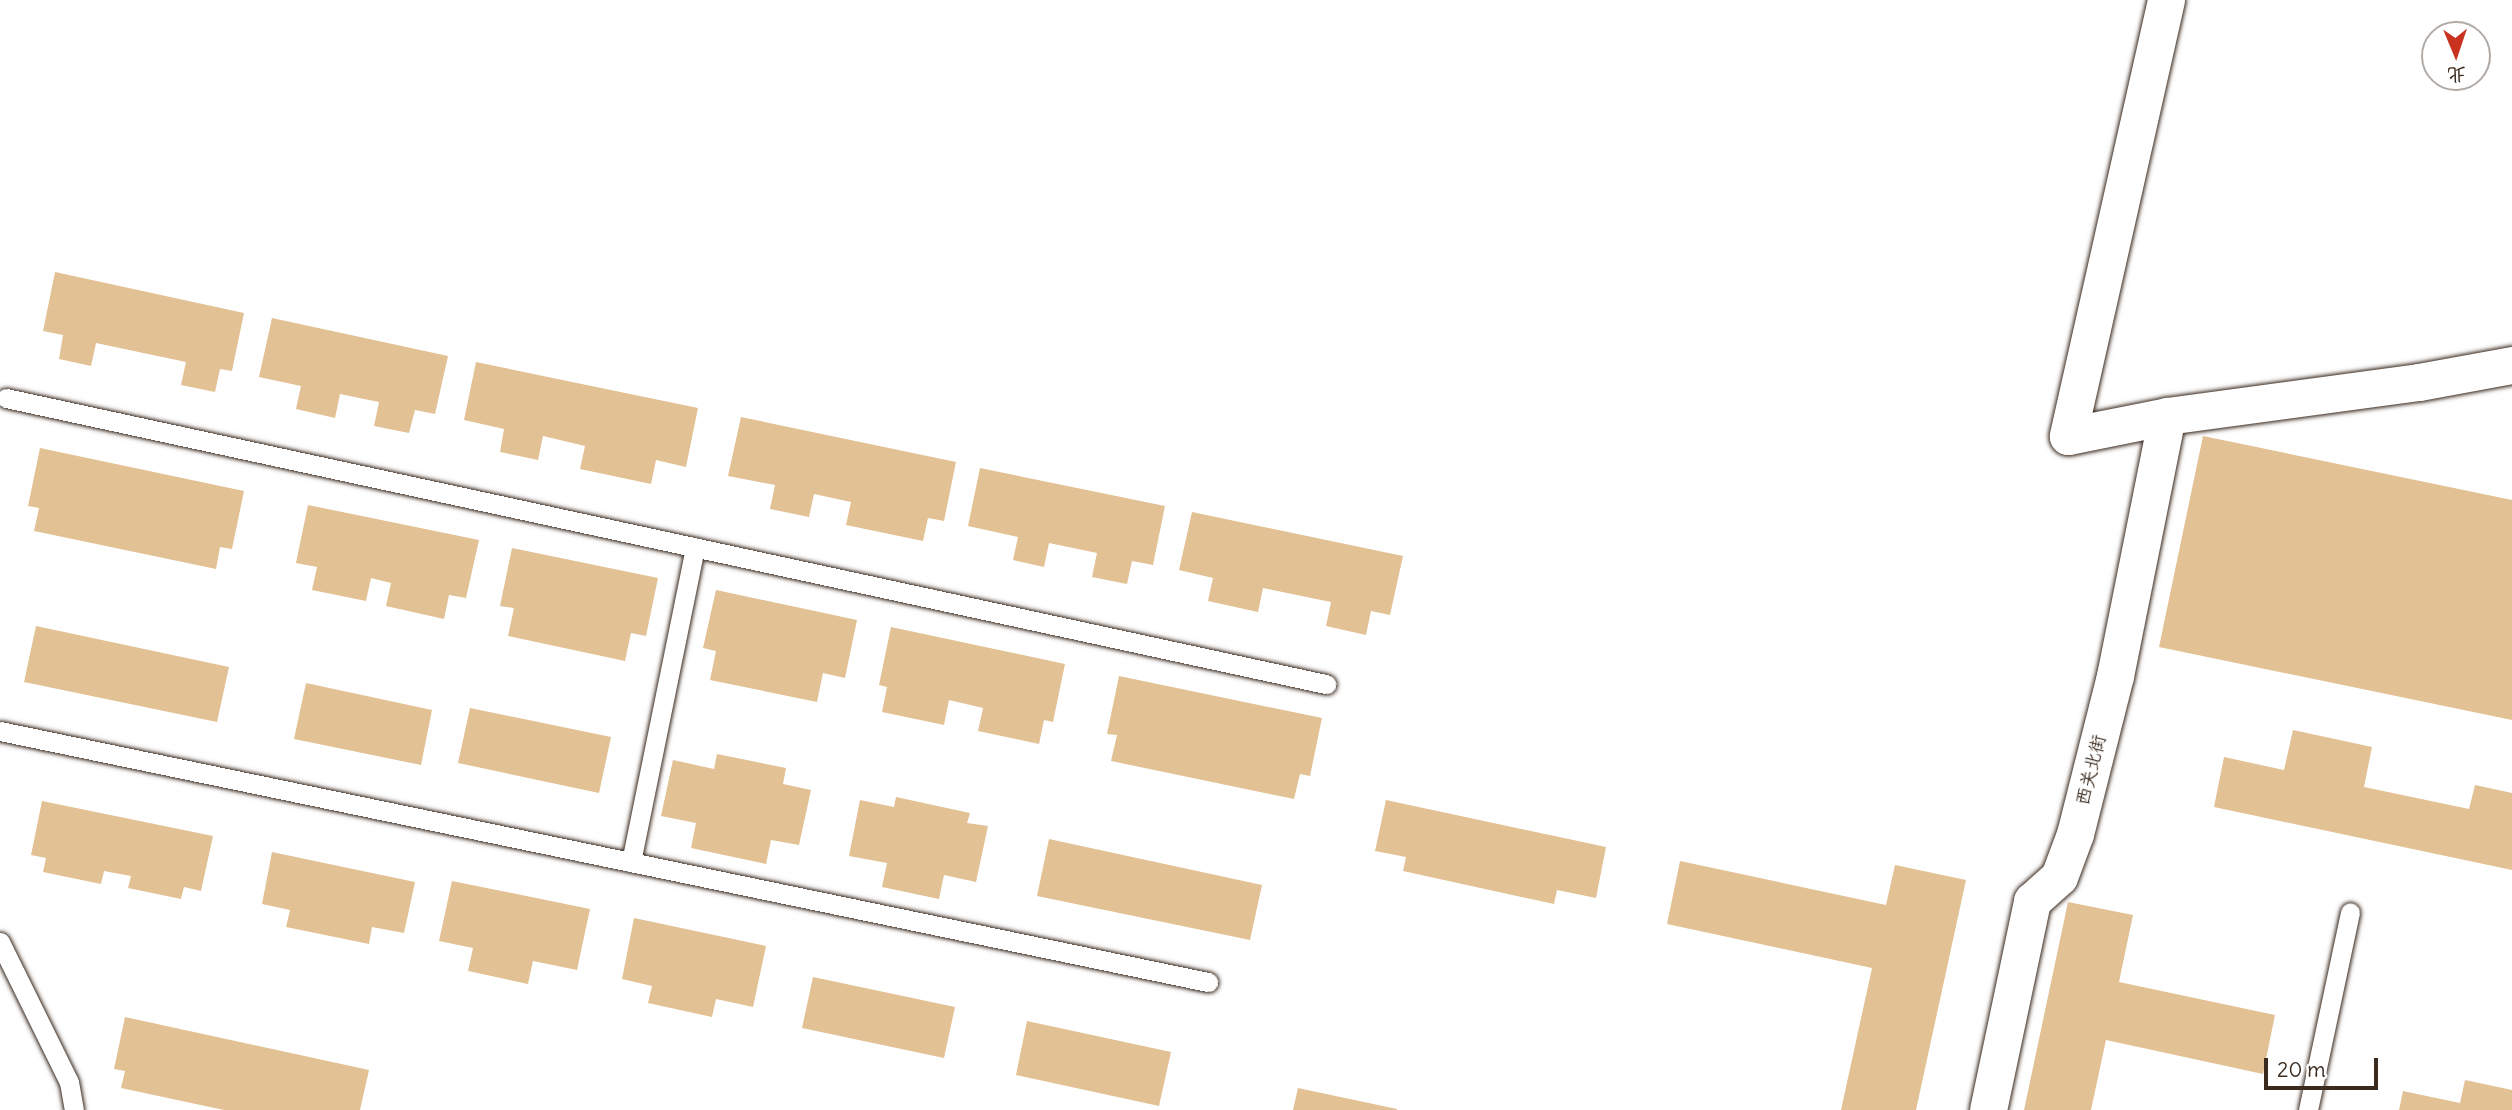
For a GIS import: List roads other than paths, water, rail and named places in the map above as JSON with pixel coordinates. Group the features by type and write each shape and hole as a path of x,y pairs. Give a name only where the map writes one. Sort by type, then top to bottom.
{"street":[{"path":"2166,0 2068,436 2167,416 2419,382 2512,365"},
{"name":"西关北街","path":"1988,1110 2032,901 2059,877 2075,834 2115,676 2167,416"}],"lane":[{"path":"6,398 1326,684"},
{"path":"631,862 695,547"},
{"path":"0,731 1208,982"},
{"path":"2308,1110 2350,912"},
{"path":"0,942 69,1082 74,1110"}]}
